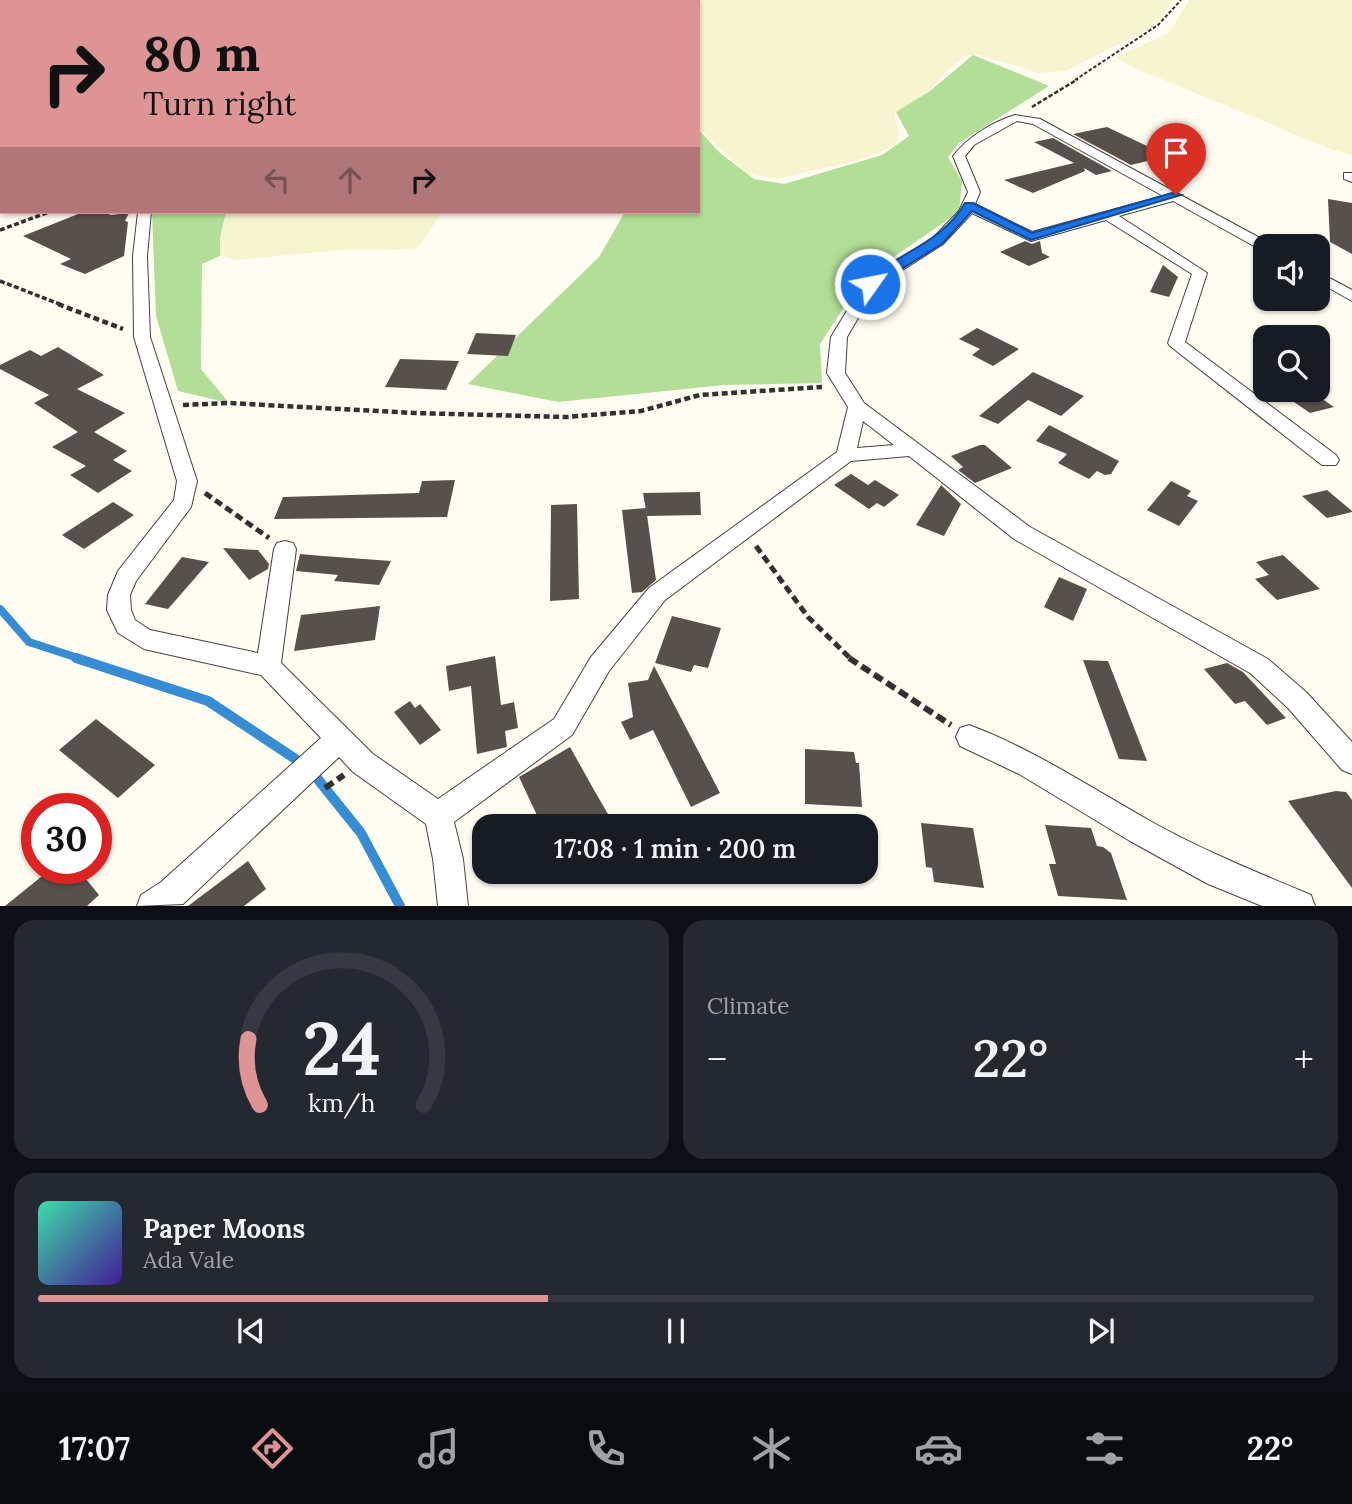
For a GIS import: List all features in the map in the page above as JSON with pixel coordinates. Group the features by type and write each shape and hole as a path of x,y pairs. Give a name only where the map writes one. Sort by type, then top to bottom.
{"street":[{"path":"1253,239 1176,195 1036,121 1015,118 970,143 959,156 974,192 965,213 938,241 870,284 839,337 836,373 858,407 910,450 1022,533 1259,666 1297,700 1352,761"},
{"path":"969,205 1031,237 1176,195"},
{"path":"144,214 140,256 142,337 187,481 184,502 126,577 119,595 119,610 126,626 144,639 233,656 268,666 362,763 438,816 448,859 453,905"},
{"path":"1108,215 1200,273 1176,344 1329,460"},
{"path":"1330,283 1352,296"},
{"path":"846,455 858,407"},
{"path":"438,816 563,727 600,664 657,594 846,455 910,450"},
{"path":"268,666 285,549"},
{"path":"969,737 1029,765 1140,831 1219,873 1300,905"},
{"path":"152,905 172,893 340,738"}],"path":[{"path":"1015,118 1159,24 1181,0"},
{"path":"0,230 44,214"},
{"path":"0,281 142,337"},
{"path":"163,406 229,403 414,413 567,417 640,411 700,395 844,386"},
{"path":"187,481 285,549"},
{"path":"745,530 777,578 829,640 880,679 969,737"}],"shaded area":[{"path":"700,0 1173,0 1155,26 1065,71 1039,73 977,54 965,56 947,71 930,91 896,112 899,134 895,145 884,151 852,162 776,179 747,174 700,130"},
{"path":"1189,0 1352,0 1352,155 1328,148 1130,66 1116,57 1169,33"},
{"path":"226,214 441,214 419,247 412,249 341,250 236,260 220,256 220,237"}],"green space":[{"path":"973,55 1049,86 959,143 948,157 962,181 959,212 863,278 820,344 822,383 724,385 558,402 468,384 599,257 624,214 700,214 700,131 720,153 754,179 784,184 882,155 909,136 896,112 930,91"},
{"path":"152,214 226,214 220,237 220,256 202,264 201,369 229,403 178,391 156,316"}],"building":[{"path":"1107,127 1168,156 1131,165 1073,134"},
{"path":"1053,138 1112,171 1096,175 1084,168 1085,171 1033,193 1004,180 1074,163 1034,142"},
{"path":"1328,199 1352,203 1352,254 1330,242"},
{"path":"78,214 128,214 125,221 128,222 124,256 85,274 60,264 71,259 23,236"},
{"path":"1025,241 1032,244 1040,241 1042,253 1050,257 1029,266 1000,252"},
{"path":"1163,265 1178,277 1169,297 1150,292"},
{"path":"977,328 1019,349 993,366 972,355 980,349 959,339"},
{"path":"476,333 516,335 508,356 467,354"},
{"path":"58,347 104,375 77,389 125,413 94,432 127,451 113,460 132,471 98,493 70,475 86,466 52,447 78,432 34,403 49,395 0,369 0,365 30,350 41,356"},
{"path":"400,359 459,361 446,390 385,387"},
{"path":"1033,372 1084,396 1061,416 1028,400 998,424 979,416"},
{"path":"1294,402 1327,402 1334,407 1310,413"},
{"path":"1049,425 1119,461 1111,474 1105,475 1097,471 1089,479 1058,463 1067,454 1036,441"},
{"path":"985,445 1012,468 975,483 958,470 963,467 951,456"},
{"path":"851,474 868,485 875,480 899,495 884,507 877,503 869,509 834,485"},
{"path":"455,480 447,517 274,519 283,497 419,493 422,481"},
{"path":"1171,481 1191,491 1187,496 1198,501 1179,526 1147,510"},
{"path":"941,485 961,504 944,536 916,525"},
{"path":"1327,490 1352,512 1327,518 1302,496"},
{"path":"700,492 701,515 647,516 643,493"},
{"path":"113,502 134,515 84,549 62,535"},
{"path":"577,504 579,599 550,601 551,505"},
{"path":"646,508 656,580 642,592 632,593 622,510"},
{"path":"223,548 258,550 269,564 268,569 249,580"},
{"path":"300,554 391,561 379,585 334,581 338,575 296,571"},
{"path":"1283,555 1320,589 1277,600 1255,579 1269,575 1256,562"},
{"path":"182,557 209,562 168,609 145,604"},
{"path":"1059,577 1087,589 1073,621 1044,607"},
{"path":"380,606 375,640 294,651 301,615"},
{"path":"672,616 721,628 708,668 694,665 691,672 655,663"},
{"path":"495,656 501,705 514,702 518,728 505,731 507,747 477,754 471,686 449,691 446,666"},
{"path":"1083,660 1108,661 1147,761 1119,759"},
{"path":"1227,663 1243,672 1286,718 1267,725 1245,701 1235,704 1204,669"},
{"path":"654,666 720,793 691,807 653,730 630,740 621,722 633,717 628,683 648,680"},
{"path":"410,701 415,708 420,704 441,730 420,745 394,712"},
{"path":"96,719 155,765 118,798 59,750"},
{"path":"570,747 608,814 536,814 519,777"},
{"path":"805,749 854,752 856,763 859,763 862,807 805,804"},
{"path":"1336,791 1346,792 1352,800 1352,888 1288,801"},
{"path":"921,823 973,828 984,888 934,882 932,868 926,867"},
{"path":"1045,825 1091,828 1097,846 1111,853 1127,900 1058,896 1049,864 1056,864"},
{"path":"248,861 266,889 244,906 188,906"},
{"path":"32,884 90,884 99,895 87,906 5,906"}],"waterway":[{"path":"0,609 29,642 81,659"},
{"path":"76,658 208,701 303,764"},
{"path":"312,772 361,833 400,906"}],"route":[{"path":"870,284 938,241 965,213 969,205 1031,237 1176,195"}]}
